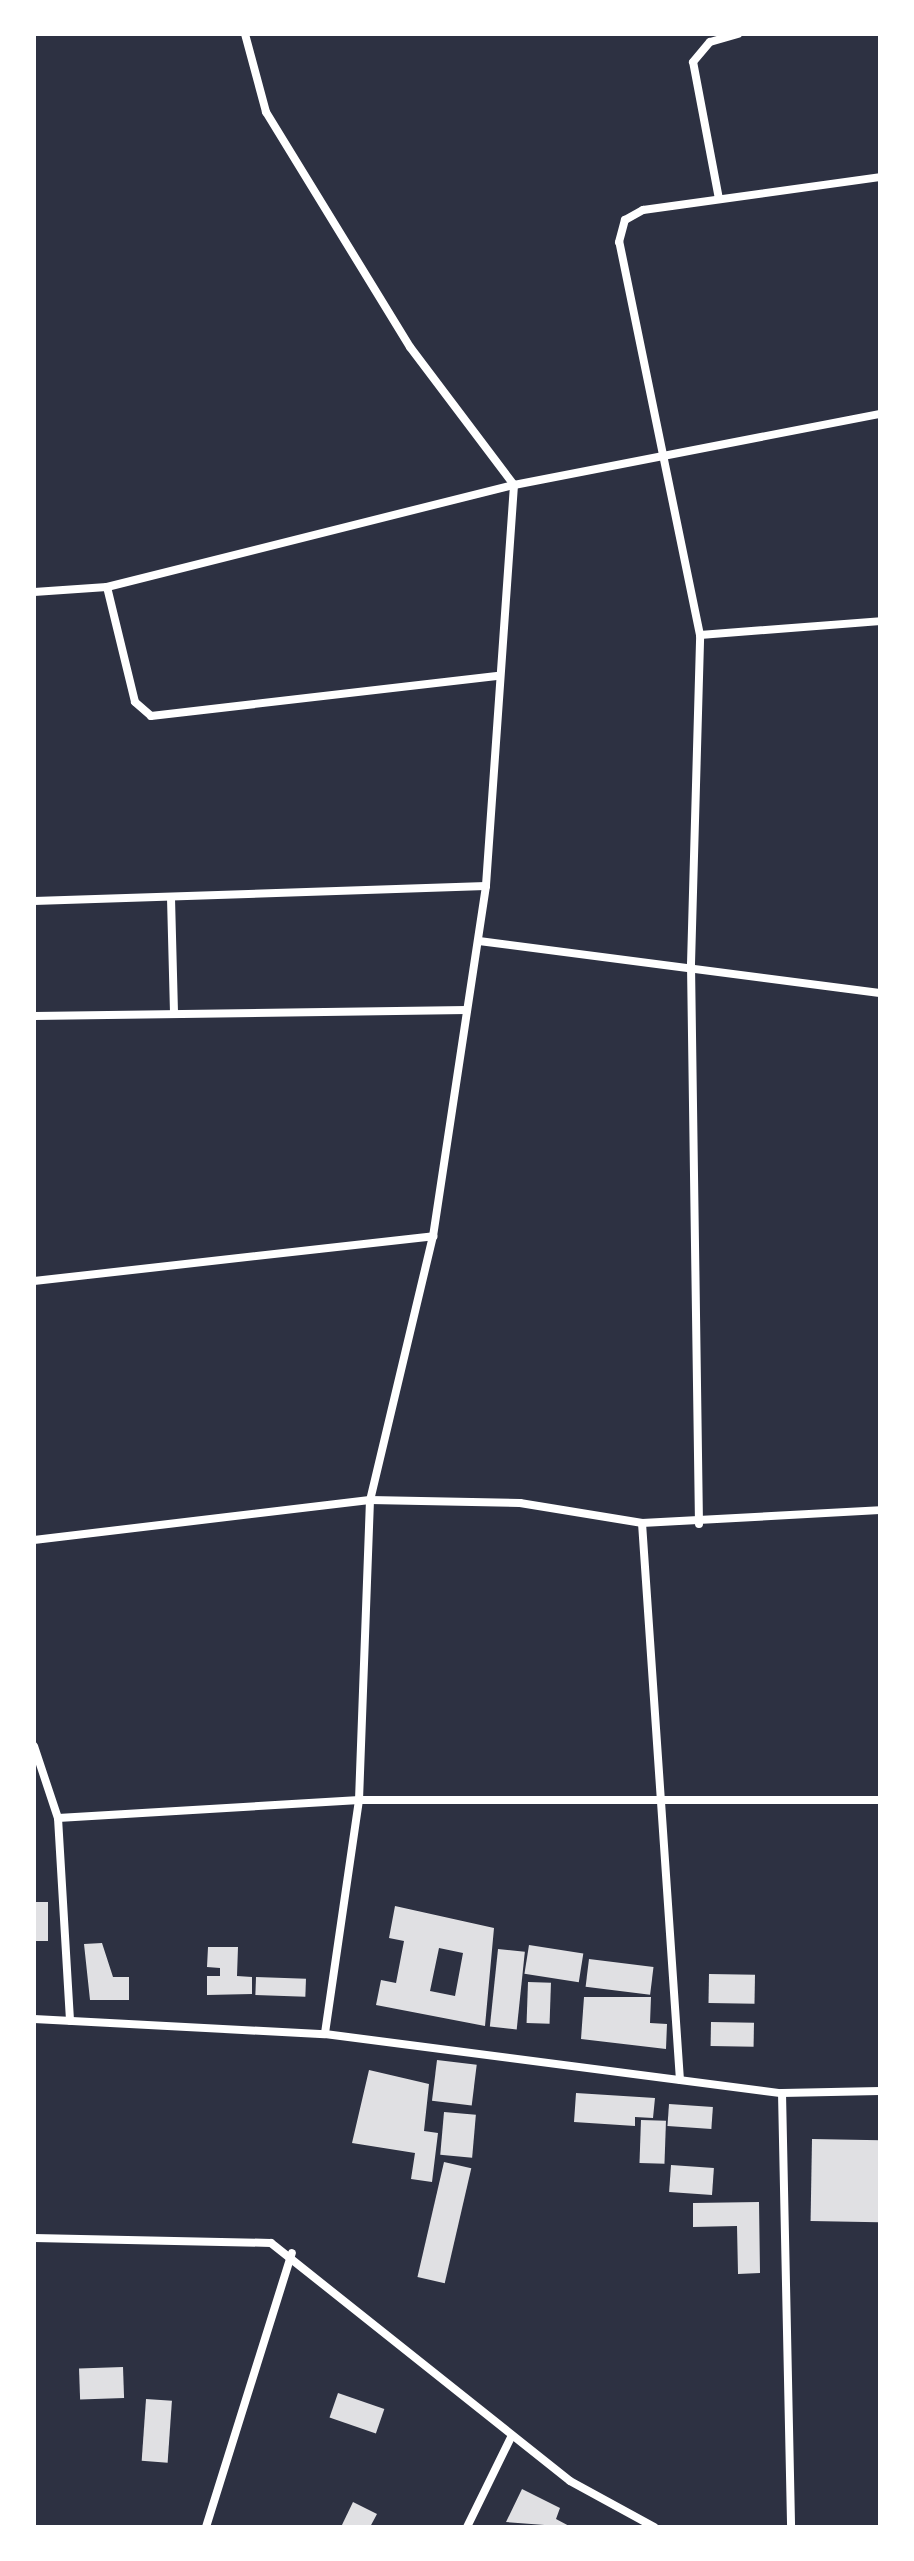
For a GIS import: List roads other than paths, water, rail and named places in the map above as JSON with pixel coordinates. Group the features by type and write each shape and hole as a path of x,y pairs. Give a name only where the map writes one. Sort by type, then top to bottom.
{"street":[{"path":"245,34 266,112 410,347 514,485 497,676 486,886 433,1236 370,1500 359,1800 325,2034"},
{"path":"719,199 693,62 710,42 738,34"},
{"path":"699,1524 691,964 700,635 619,242 625,220 643,210 880,177"},
{"path":"34,592 107,587 514,485 664,452 880,414"},
{"path":"107,587 135,702 151,716 497,676"},
{"path":"700,635 880,621"},
{"path":"34,901 486,886"},
{"path":"171,898 174,1014"},
{"path":"479,941 691,964 880,993"},
{"path":"34,1016 467,1010"},
{"path":"34,1281 433,1236"},
{"path":"34,1540 370,1500 520,1503 642,1523 699,1524 880,1510"},
{"path":"642,1523 666,1802 680,2080"},
{"path":"34,1746 58,1818 70,2021"},
{"path":"58,1818 359,1800 880,1800"},
{"path":"34,2019 325,2034 782,2093 880,2091"},
{"path":"782,2093 791,2527"},
{"path":"34,2238 245,2240 292,2253 511,2437 570,2481 654,2527"},
{"path":"206,2527 292,2253"},
{"path":"467,2527 511,2437"}]}
